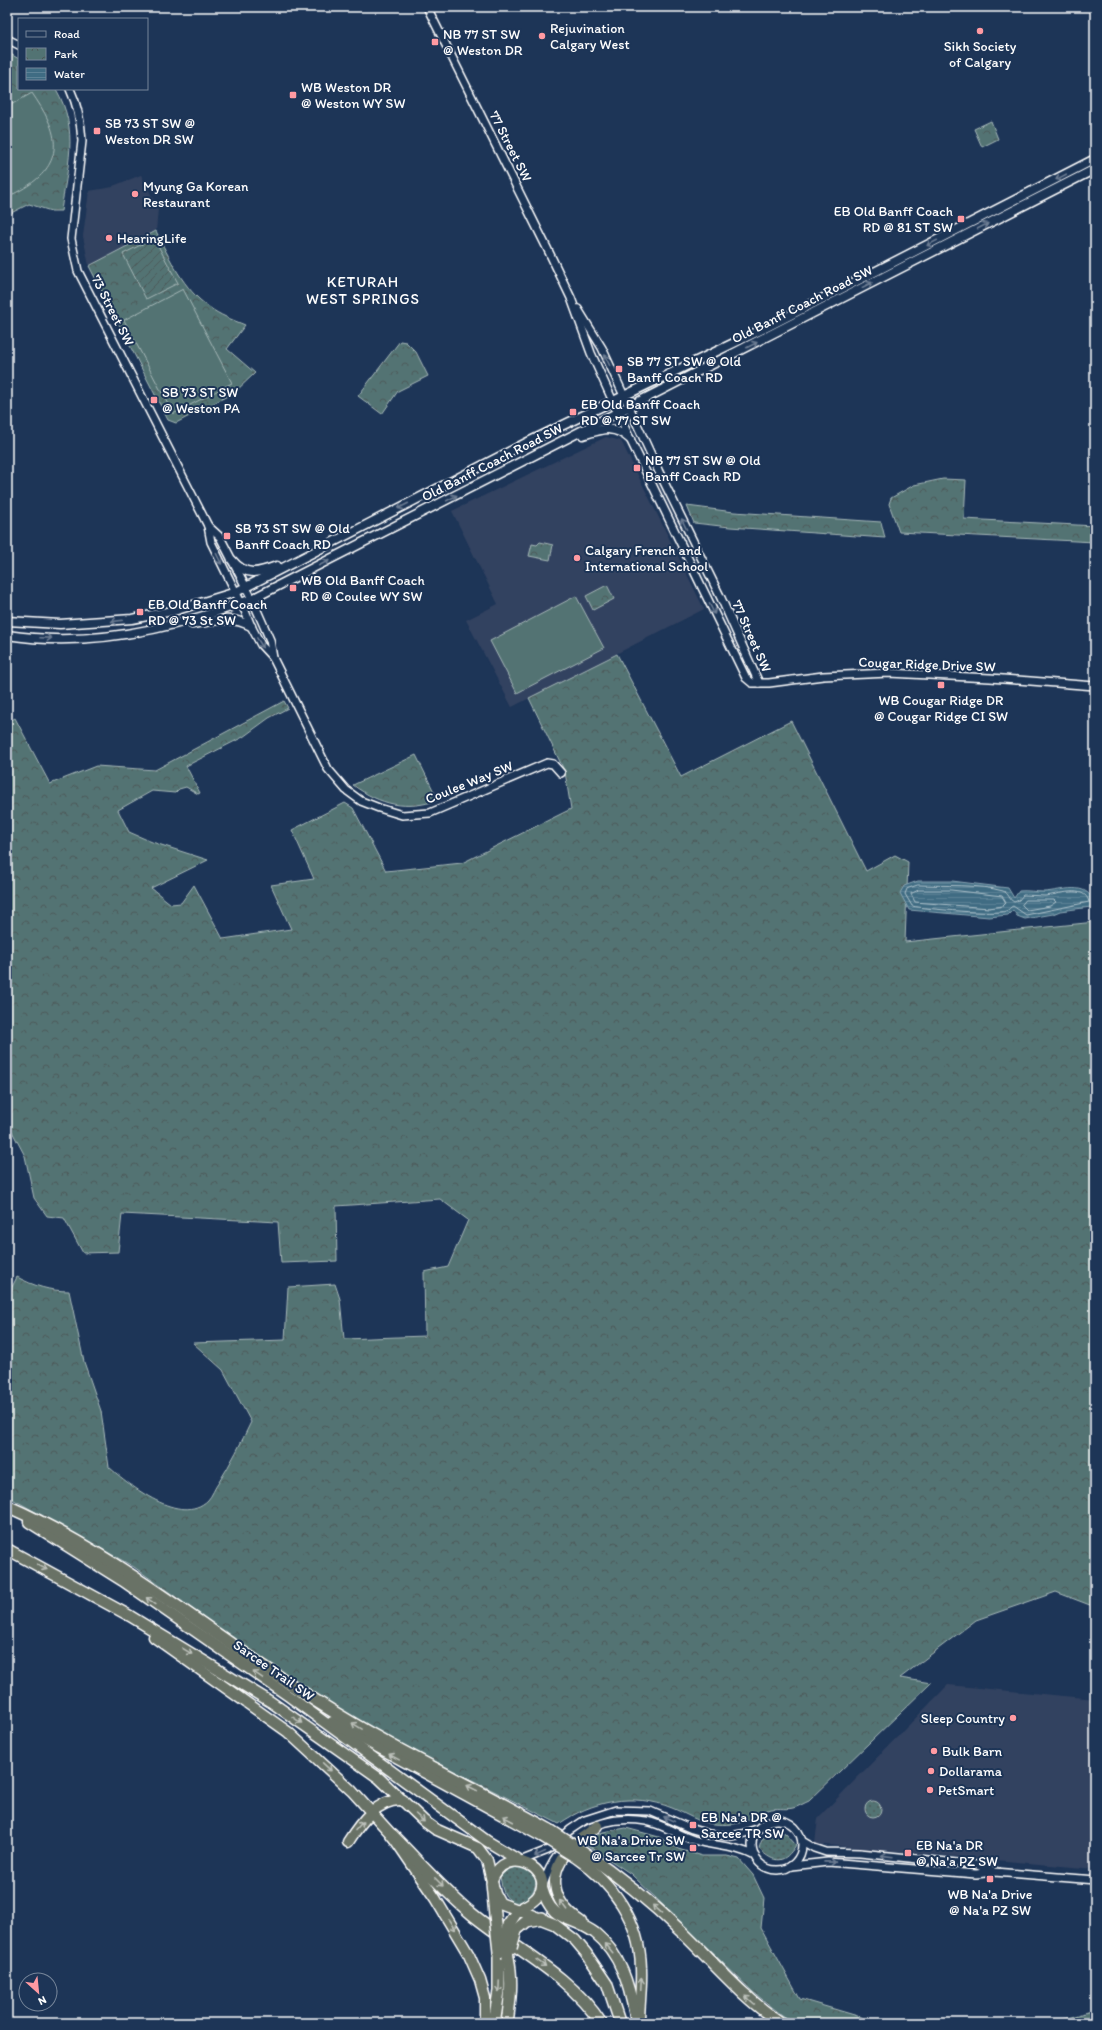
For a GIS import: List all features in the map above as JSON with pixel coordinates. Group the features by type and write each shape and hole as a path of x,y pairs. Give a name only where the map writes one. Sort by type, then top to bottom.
{"highway":[{"name":"Sarcee Trail SW","path":"7,1507 123,1580 290,1697 487,1841 520,1861"},
{"path":"7,1507 64,1535 117,1566 322,1705 397,1749 506,1805 546,1834 619,1878 652,1904 754,2004 781,2023"},
{"name":"Sarcee Trail SW","path":"7,1549 130,1616 236,1680 313,1730 379,1778 424,1821 435,1829 478,1848 487,1860 492,1882"},
{"path":"130,1616 165,1646 288,1732 352,1791 392,1835 472,1913 550,1969 570,1986 587,2004 601,2023"},
{"path":"290,1697 378,1748 546,1834"},
{"path":"348,1842 355,1830 372,1812 386,1802 402,1800"},
{"path":"597,1826 575,1843 564,1855 557,1869 554,1881 557,1895 562,1905 610,1950 624,1972 631,1994 636,2023"},
{"path":"392,1835 435,1898 469,1955 480,1980 485,1998 485,2023"},
{"path":"578,1854 614,1893 631,1922 639,1946 641,1967 640,2023"},
{"path":"494,2023 507,1959 495,1915 492,1882 496,1871 509,1862 520,1861 529,1864 535,1869 541,1880 548,1905 557,1915 591,1931"},
{"path":"492,1882 498,1901 507,1907 542,1918 558,1927 575,1940 595,1965 610,1992 620,2023"},
{"path":"507,2023 511,1993 506,1940 518,1910 535,1900 542,1888"},
{"path":"512,1928 542,1918"}],"main road":[{"name":"Old Banff Coach Road SW","path":"7,621 60,624 132,619 177,610 236,592 528,442 765,328 1095,159"},
{"name":"Old Banff Coach Road SW","path":"7,635 75,638 112,636 162,628 212,614 252,599 536,454 630,408 1095,169"},
{"path":"536,454 579,437 606,429 619,430 630,439"},
{"path":"232,560 243,571 255,572 306,556"},
{"path":"162,628 232,619 240,620 251,626"}],"street":[{"name":"77 Street SW","path":"427,7 571,298 602,348 659,472 721,598 759,683 752,683 746,678 630,439 591,353 571,298"},
{"path":"7,39 18,44"},
{"name":"73 Street SW","path":"70,90 80,114 82,141 71,230 75,261 86,286 208,526 211,542 251,626 261,645 273,658"},
{"name":"73 Street SW","path":"208,526 220,537 252,599 270,640 273,658"},
{"name":"Coulee Way SW","path":"273,658 328,769 346,790 361,801 402,815 430,813 547,763 553,764 560,773"},
{"name":"Cougar Ridge Drive SW","path":"759,683 823,676 889,673 990,678 1095,686"},
{"path":"520,1861 548,1850 567,1832 586,1820 616,1810 650,1811 692,1829 709,1834 735,1835 760,1828 771,1822 784,1822 797,1830 802,1841 801,1854 791,1866"},
{"path":"542,1888 549,1867 562,1848 590,1827 620,1820 646,1821 660,1825 691,1839 709,1844 739,1848 755,1856 764,1866 773,1870 782,1870 791,1866 828,1862 976,1874 994,1872 1095,1880"},
{"path":"755,1856 753,1843 755,1835 760,1828"},
{"path":"802,1841 814,1848 826,1852 860,1853 977,1865 994,1872"}],"shaded area":[{"path":"141,175 158,208 156,231 89,266 83,236 89,191 113,187"},
{"name":"Calgary French and International School","path":"606,437 621,441 704,609 512,707 466,620 498,604 452,511"},
{"path":"948,1685 1095,1699 1095,1869 815,1844 818,1818"}],"green space":[{"path":"7,52 18,58 18,90 56,90 68,120 70,149 61,211 51,211 29,204 7,215"},
{"path":"32,93 41,106 53,134 54,147 52,158 47,168 39,177 19,191 7,197 7,107"},
{"path":"991,121 998,139 982,147 974,129"},
{"path":"156,231 178,273 192,292 213,310 245,325 227,349 255,373 235,392 176,423 168,420 89,266"},
{"path":"154,238 178,283 146,299 123,254"},
{"path":"183,289 232,383 173,414 124,320"},
{"path":"400,341 406,342 416,352 428,376 398,391 382,414 358,396"},
{"path":"943,479 966,480 964,519 1095,526 1095,542 899,532 889,504 891,498 914,485"},
{"path":"687,506 734,512 881,522 885,538 694,523"},
{"path":"540,542 553,545 550,560 529,556 532,544 537,545"},
{"path":"607,585 614,599 593,610 586,596"},
{"path":"576,596 604,648 517,693 490,641"},
{"path":"617,654 681,777 791,721 866,871 895,855 908,862 905,942 1095,922 1095,1607 1056,1592 976,1620 900,1678 931,1683 809,1801 793,1808 768,1810 743,1822 731,1824 708,1823 658,1803 628,1800 613,1801 599,1805 571,1816 559,1824 383,1735 319,1697 241,1644 134,1567 7,1496 7,1297 17,1277 42,1287 69,1291 84,1362 101,1411 109,1467 129,1484 156,1500 170,1506 184,1509 197,1507 208,1500 232,1460 251,1422 223,1370 193,1343 285,1340 288,1287 335,1284 340,1299 344,1339 425,1336 424,1272 448,1267 468,1220 440,1199 336,1206 337,1261 281,1263 278,1222 122,1214 118,1252 83,1253 64,1218 47,1216 34,1198 25,1156 7,1122 7,723 15,718 50,784 96,766 155,770 284,701 288,708 269,718 243,737 186,766 200,793 198,794 186,787 179,789 175,793 152,791 118,810 129,832 152,842 208,860 151,888 171,904 181,903 194,885 223,939 291,929 271,885 314,879 292,830 345,803 353,808 386,871 462,863 571,809 565,772 529,698"},
{"path":"416,755 438,800 415,805 394,804 373,797 353,785"},
{"path":"873,1801 880,1806 881,1809 876,1816 873,1817 866,1812 865,1809 870,1802"},
{"path":"626,1828 659,1837 678,1849 702,1856 727,1856 739,1859 753,1875 764,1898 761,1928 800,1999 878,2022 894,2023 796,2023 782,2015 753,1992 631,1874 583,1842 603,1832"},
{"path":"776,1831 785,1833 796,1845 787,1856 779,1860 770,1857 759,1849 764,1837 769,1833"},
{"path":"515,1867 528,1870 534,1876 535,1884 533,1892 520,1902 512,1901 505,1895 500,1877 506,1871"},
{"path":"1095,2010 1095,2023 1049,2023"}],"water":[{"path":"918,881 952,881 1008,888 1014,898 1019,891 1044,892 1073,888 1086,891 1091,896 1094,903 1091,907 1060,911 1053,914 1025,919 1017,916 1013,910 1008,915 989,917 909,910 900,893 904,886"}],"place":[{"name":"Sikh Society of Calgary","path":"980,31"},
{"name":"Rejuvination Calgary West","path":"542,36"},
{"name":"NB 77 ST SW @ Weston DR","path":"435,42"},
{"name":"WB Weston DR @ Weston WY SW","path":"293,95"},
{"name":"SB 73 ST SW @ Weston DR SW","path":"97,131"},
{"name":"Myung Ga Korean Restaurant","path":"135,194"},
{"name":"EB Old Banff Coach RD @ 81 ST SW","path":"961,219"},
{"name":"HearingLife","path":"109,238"},
{"name":"SB 77 ST SW @ Old Banff Coach RD","path":"619,369"},
{"name":"SB 73 ST SW @ Weston PA","path":"154,400"},
{"name":"EB Old Banff Coach RD @ 77 ST SW","path":"573,412"},
{"name":"NB 77 ST SW @ Old Banff Coach RD","path":"637,468"},
{"name":"SB 73 ST SW @ Old Banff Coach RD","path":"227,536"},
{"name":"Calgary French and International School","path":"577,558"},
{"name":"WB Old Banff Coach RD @ Coulee WY SW","path":"293,588"},
{"name":"EB Old Banff Coach RD @ 73 St SW","path":"140,612"},
{"name":"WB Cougar Ridge DR @ Cougar Ridge CI SW","path":"941,685"},
{"name":"Sleep Country","path":"1013,1718"},
{"name":"Bulk Barn","path":"934,1751"},
{"name":"Dollarama","path":"931,1771"},
{"name":"PetSmart","path":"930,1790"},
{"name":"EB Na'a DR @ Sarcee TR SW","path":"693,1825"},
{"name":"WB Na'a Drive SW @ Sarcee Tr SW","path":"693,1848"},
{"name":"EB Na'a DR @ Na'a PZ SW","path":"908,1853"},
{"name":"WB Na'a Drive @ Na'a PZ SW","path":"990,1879"}],"district":[{"name":"KETURAH WEST SPRINGS","path":"363,290"}]}
